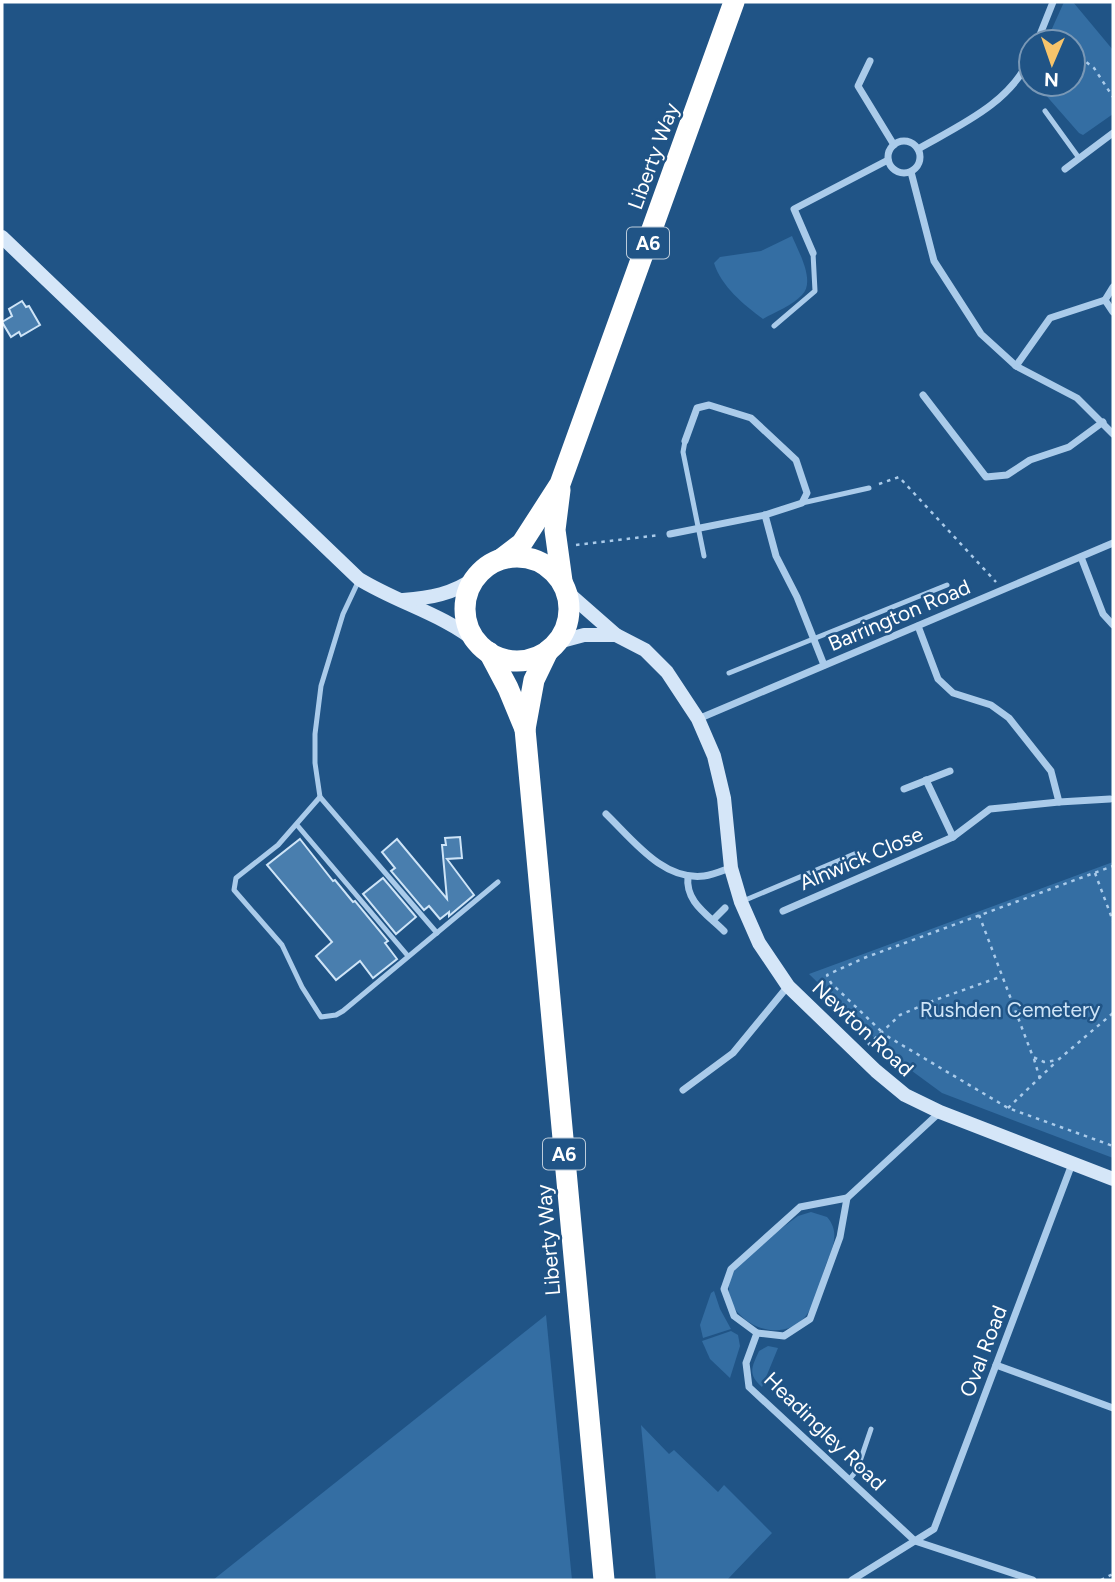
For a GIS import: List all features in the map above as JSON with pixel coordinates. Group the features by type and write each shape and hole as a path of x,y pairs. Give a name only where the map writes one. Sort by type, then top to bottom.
{"highway":[{"name":"Liberty Way","path":"500,559 522,543 560,484 734,2"},
{"name":"Liberty Way","path":"560,484 555,530 564,586"},
{"path":"518,556 535,559 550,568 564,586 569,618 553,646 525,660 500,658 484,648 470,632 466,618 468,590 475,578 486,566 500,559 518,556"},
{"name":"Liberty Way","path":"553,646 534,680 525,729 604,1580"},
{"name":"Liberty Way","path":"484,648 508,688 525,729"}],"street":[{"path":"1043,28 1053,2"},
{"path":"870,61 858,86 894,145"},
{"path":"918,149 991,107 1017,79"},
{"path":"1065,169 1113,133"},
{"path":"910,142 918,149 920,160 911,172 905,174 894,170 888,160 888,154 894,145 910,142"},
{"path":"813,253 794,209 888,160"},
{"path":"911,172 933,261 981,334 1016,366 1077,398 1113,434"},
{"path":"2,237 359,579 447,622 484,648"},
{"path":"1016,366 1050,318 1105,300 1113,287"},
{"path":"1105,300 1113,312"},
{"path":"923,395 986,477 1007,475 1030,460 1069,447 1103,422"},
{"path":"670,534 765,515 802,503 807,493 796,460 751,418 709,405 697,408 685,441"},
{"path":"765,515 776,556 824,665"},
{"name":"Barrington Road","path":"698,719 1113,543"},
{"path":"1081,557 1103,614 1113,625"},
{"path":"401,601 447,593 459,589 475,578"},
{"name":"Newton Road","path":"564,586 616,635 645,650 667,672 698,719 714,756 724,798 731,868 741,902 759,943 788,986 905,1095 940,1112 1113,1179"},
{"path":"918,626 938,679 953,693 991,705 1009,718 1051,771 1059,802"},
{"name":"Newton Road","path":"553,646 584,635 616,635"},
{"path":"904,789 950,771"},
{"name":"Alnwick Close","path":"926,780 953,837"},
{"name":"Alnwick Close","path":"783,911 953,837 990,809 1110,799"},
{"path":"606,814 668,870 688,876 705,876 731,868"},
{"path":"688,876 689,894 724,931"},
{"path":"713,920 725,908"},
{"path":"682,1090 733,1053 788,986"},
{"path":"757,1333 734,1316 724,1289 731,1269 800,1207 847,1198 940,1112"},
{"name":"Oval Road","path":"852,1580 934,1529 1072,1164"},
{"name":"Headingley Road","path":"847,1198 840,1237 810,1318 783,1336 757,1333 746,1363 749,1387 915,1541"},
{"path":"996,1365 1113,1408"},
{"path":"915,1541 1033,1580"}],"lane":[{"path":"1045,111 1079,158"},
{"path":"774,326 815,292 813,253"},
{"path":"685,441 683,452 704,556"},
{"path":"802,503 869,488"},
{"path":"359,579 343,614 321,686 315,734 315,763 320,797 437,933"},
{"path":"729,673 947,585"},
{"path":"320,797 278,845 236,878 234,890 282,945 321,1017 336,1015 498,882"},
{"path":"297,825 408,956"},
{"path":"741,902 859,852"},
{"path":"849,1480 857,1470 870,1429"}],"path":[{"path":"1087,63 1094,68 1113,97"},
{"path":"869,488 899,477 1003,590"},
{"path":"577,545 670,534"},
{"path":"1113,866 864,958 827,975 831,983 880,1031 1008,1108 1113,1146"},
{"path":"1095,873 1113,921"},
{"path":"979,915 1040,1079"},
{"path":"859,1055 880,1031 900,1015 1001,977"},
{"path":"1008,1108 1113,1013"},
{"path":"1033,1057 1044,1062 1058,1060"},
{"path":"1101,1580 1113,1574"}],"green space":[{"path":"1064,2 1073,2 1113,50 1113,114 1083,135 1048,98 1087,98 1087,28 1052,28"},
{"path":"792,236 807,274 806,289 794,302 763,319 728,287 714,263 720,257 761,251"},
{"name":"Rushden Cemetery","path":"1113,862 1113,1158 942,1093 897,1060 809,974"},
{"path":"811,1212 827,1217 834,1229 832,1247 812,1306 805,1317 792,1327 777,1330 761,1328 737,1311 730,1298 729,1283 736,1268 748,1255 798,1216"},
{"path":"714,1291 731,1329 703,1338 700,1325"},
{"path":"546,1315 572,1580 213,1580"},
{"path":"731,1331 738,1335 740,1346 730,1378 710,1359 702,1341"},
{"path":"768,1346 778,1348 762,1387 754,1378 752,1370 759,1351"},
{"path":"641,1425 669,1454 674,1450 718,1492 724,1485 772,1533 727,1580 656,1580"}],"building":[{"path":"22,301 26,307 29,306 40,325 21,336 19,332 11,337 2,322 12,316 9,309"},
{"path":"460,837 462,858 447,859 474,895 449,916 449,912 440,919 429,906 424,910 391,871 395,868 382,852 397,839 447,899 442,845 446,845 445,838"},
{"path":"300,839 333,881 355,901 388,941 385,943 397,959 373,978 360,961 336,980 316,956 332,942 267,865"},
{"path":"383,878 416,917 396,934 363,894"}]}
